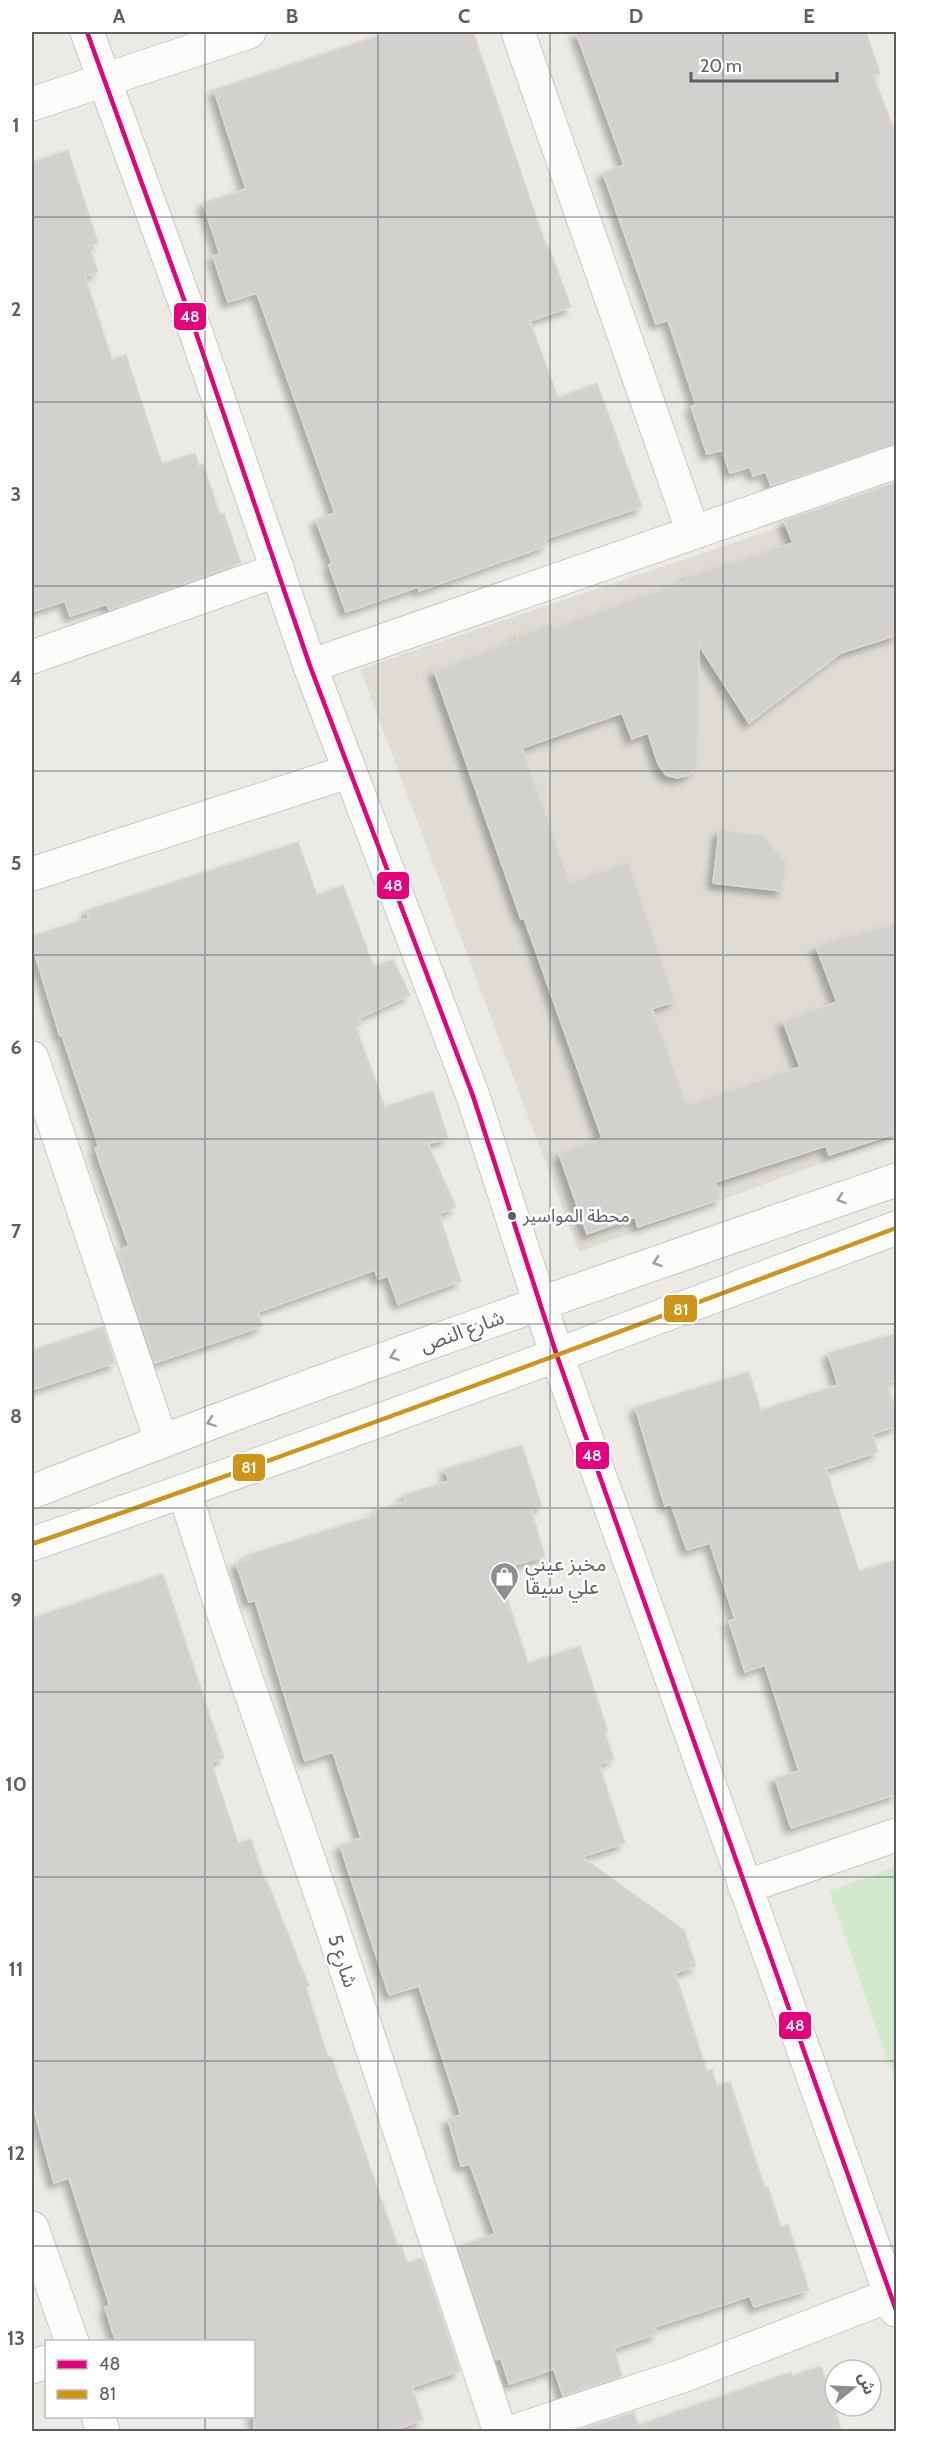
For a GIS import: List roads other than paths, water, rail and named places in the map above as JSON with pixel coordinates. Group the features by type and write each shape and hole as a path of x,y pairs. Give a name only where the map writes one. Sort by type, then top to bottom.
{"street":[{"path":"87,32 195,330 310,666 473,1096 557,1356 745,1887 895,2299 682,2376 512,2432"},
{"path":"32,104 249,32"},
{"path":"518,32 693,532"},
{"path":"310,666 897,462"},
{"path":"32,657 278,570"},
{"path":"32,874 350,771"},
{"path":"32,1058 161,1440"},
{"name":"شارع النص","path":"32,1492 161,1440 539,1303 897,1180"},
{"path":"32,1544 557,1356 897,1228"},
{"name":"شارع 5","path":"184,1491 500,2432"},
{"path":"745,1887 897,1835"},
{"path":"32,2228 71,2340"}],"place":[{"name":"محطة المواسير","path":"512,1216"},
{"name":"مخبز عيني علي سيقا","path":"504,1602"}]}
